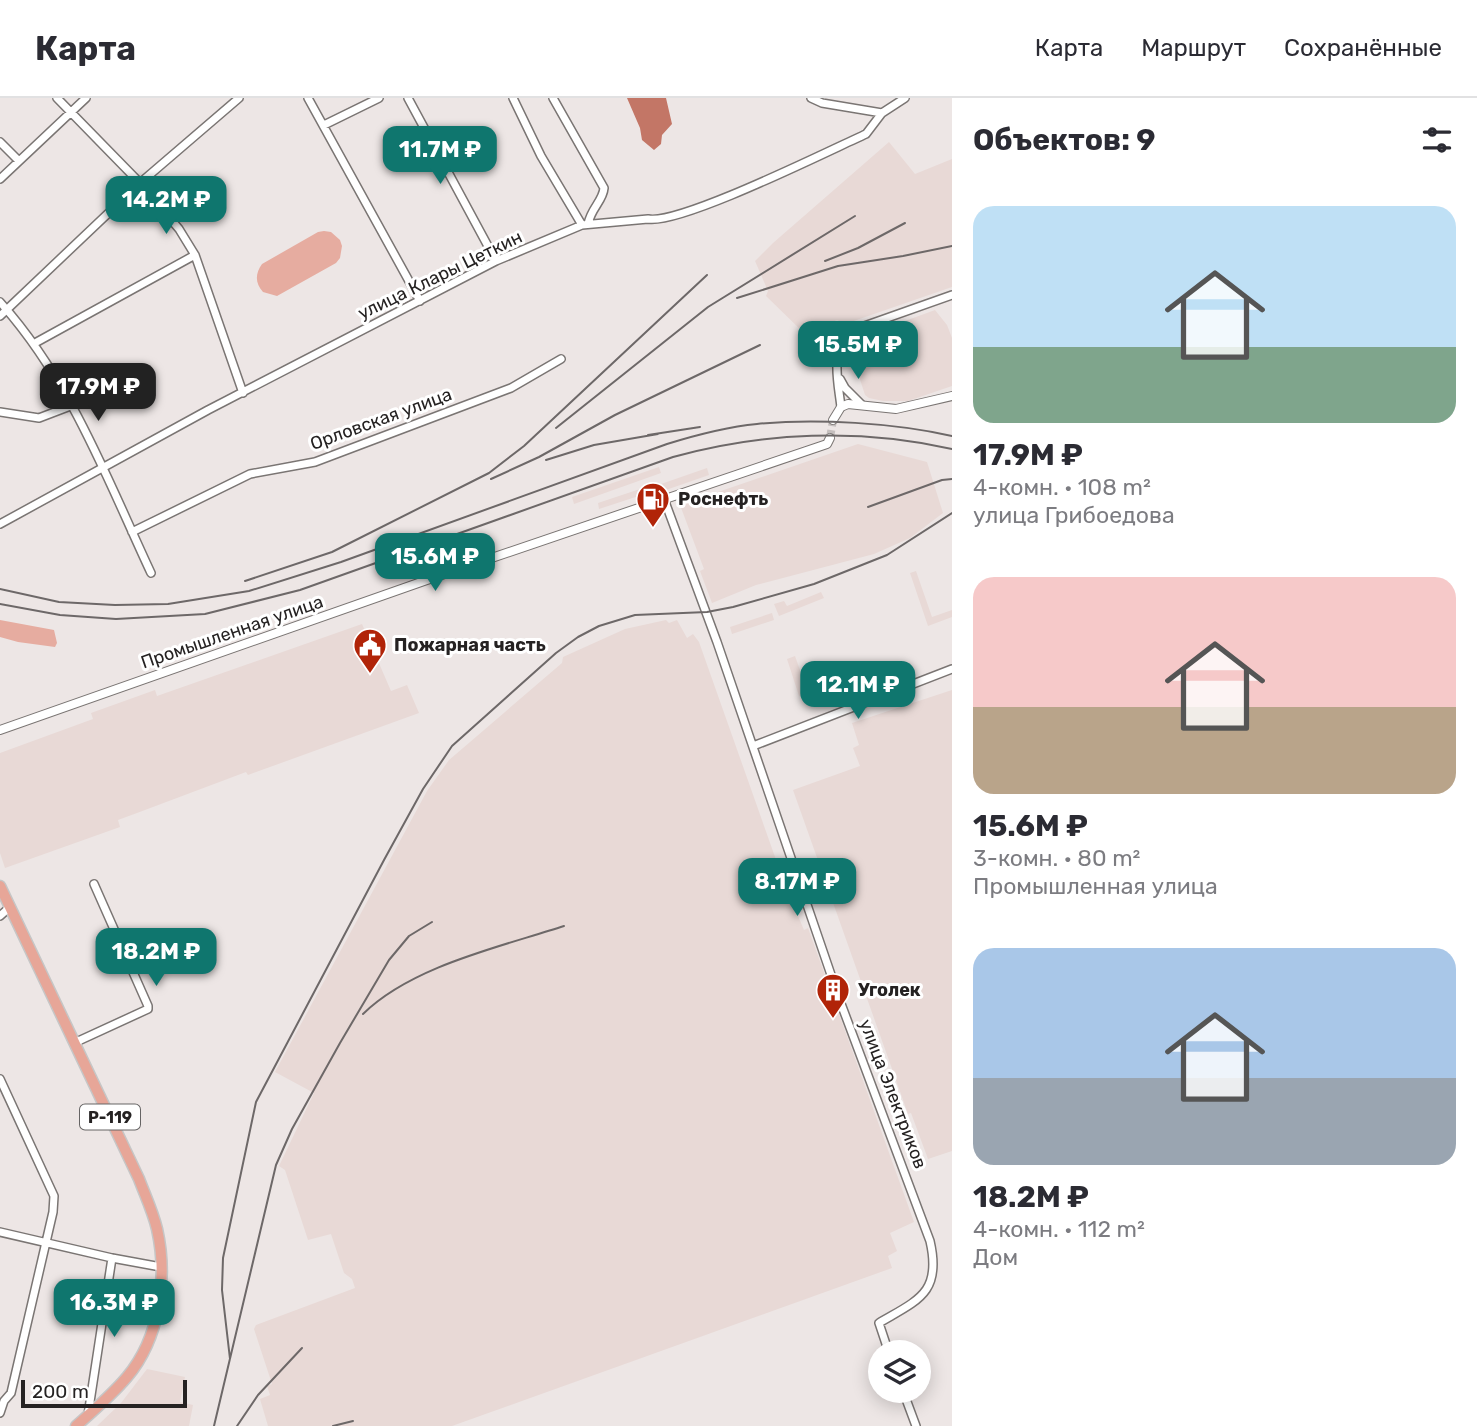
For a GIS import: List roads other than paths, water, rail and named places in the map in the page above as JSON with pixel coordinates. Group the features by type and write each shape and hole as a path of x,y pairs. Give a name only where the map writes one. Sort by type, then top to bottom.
{"highway":[{"name":"Р-119","path":"0,886 5,908 74,1043 150,1208 160,1248 158,1308 148,1343 127,1377 76,1426"}],"street":[{"path":"57,98 140,183 179,229 195,255 243,393"},
{"path":"0,179 86,98"},
{"path":"0,316 140,183 239,98"},
{"path":"308,98 420,301"},
{"path":"324,125 379,98"},
{"path":"408,98 496,261"},
{"path":"513,98 541,156 585,225"},
{"path":"553,98 604,188 604,196 591,210 585,225"},
{"path":"811,98 822,103 881,113"},
{"name":"улица Клары Цеткин","path":"1,521 496,261 585,225 654,220 690,211 866,134 881,113 905,98"},
{"path":"0,142 19,161"},
{"path":"35,344 195,255"},
{"path":"841,407 836,368 838,350 844,338 853,330 952,295"},
{"path":"0,302 35,344 74,405 151,573"},
{"name":"Орловская улица","path":"132,532 250,474 316,462 511,388 561,359"},
{"path":"836,368 845,388 862,405"},
{"path":"833,419 841,407 848,404 896,409 952,396"},
{"path":"0,412 38,418 74,405"},
{"name":"Промышленная улица","path":"0,730 827,444 830,439"},
{"name":"улица Электриков","path":"664,499 753,746 840,1000 930,1241 935,1262 933,1278 917,1300 879,1323 885,1340"},
{"path":"753,746 952,669"},
{"path":"74,1043 148,1009 149,1006 94,884"},
{"path":"0,916 5,908"},
{"path":"0,1079 54,1196 53,1212 9,1395 0,1413"},
{"path":"0,1232 161,1267"},
{"path":"88,1416 112,1258"},
{"path":"0,1393 9,1395"},
{"path":"907,1403 916,1426"}],"tunnel":[{"path":"830,438 833,420"}],"railway":[{"path":"556,428 708,307 855,216"},
{"path":"825,261 858,248 905,223"},
{"path":"737,298 838,266 952,246"},
{"path":"245,581 332,552 489,473 524,446 707,275"},
{"path":"491,479 760,345"},
{"path":"0,589 59,602 115,605 168,604 249,591 341,562 667,444 734,427 780,422 830,422 881,425 952,436"},
{"path":"648,435 700,427"},
{"path":"546,460 594,445 658,434"},
{"path":"0,604 60,615 116,619 205,614 300,590 673,457 707,449 742,442 812,436 882,438 952,449"},
{"path":"868,507 942,480 952,479"},
{"path":"230,1359 222,1290 223,1258 256,1102 423,789 452,746 556,653 599,626 635,615 707,612 733,607 814,584 887,555 952,513"},
{"path":"214,1426 276,1165 292,1129 389,960 409,936 432,922"},
{"path":"363,1014 383,997 431,971 485,950 564,926"},
{"path":"237,1426 258,1395 302,1348"},
{"path":"333,1426 353,1421"}],"place":[{"name":"Роснефть","path":"653,529"},
{"name":"Пожарная часть","path":"370,675"},
{"name":"Уголек","path":"833,1020"}]}
